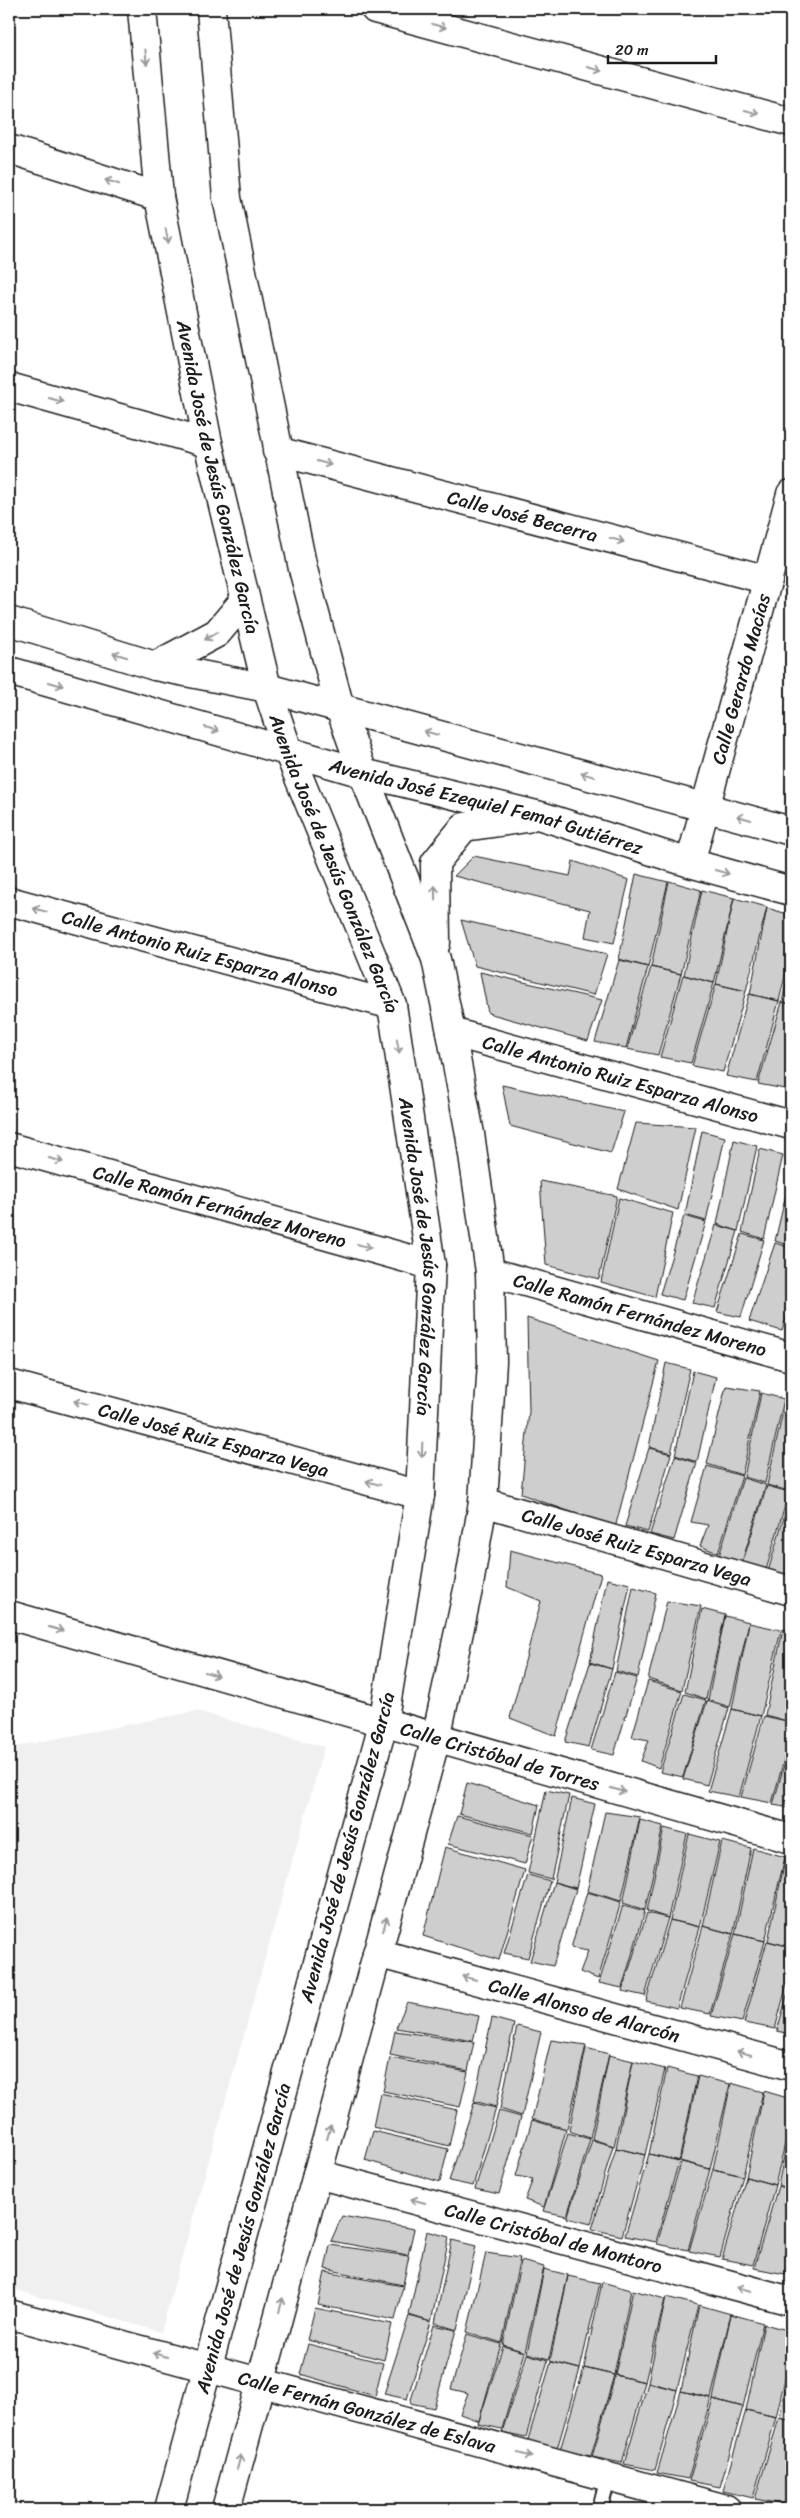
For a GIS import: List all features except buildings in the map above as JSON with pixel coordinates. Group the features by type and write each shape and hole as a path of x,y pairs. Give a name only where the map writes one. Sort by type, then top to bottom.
{"street":[{"name":"Avenida José de Jesús González García","path":"142,9 159,197 208,443 244,601 267,688 288,751 392,1005 431,1265 420,1495 383,1724 169,2509"},
{"path":"211,9 227,198 302,569 340,708 363,774 436,959 470,1134 490,1272 492,1362 483,1502 469,1585 436,1738 226,2509"},
{"path":"375,9 791,122"},
{"path":"9,149 159,197"},
{"path":"9,387 208,443"},
{"name":"Calle José Becerra","path":"277,451 768,580"},
{"name":"Calle Gerardo Macías","path":"690,863 791,494"},
{"path":"155,666 217,633 244,601"},
{"path":"9,621 155,666 267,688 791,831"},
{"name":"Avenida José Ezequiel Femat Gutiérrez","path":"9,671 363,774 541,816 690,863 791,891"},
{"path":"436,959 435,863 464,827 541,816"},
{"name":"Calle Antonio Ruiz Esparza Alonso","path":"9,901 392,1005"},
{"name":"Calle Antonio Ruiz Esparza Alonso","path":"451,1032 791,1125"},
{"name":"Calle Ramón Fernández Moreno","path":"9,1147 431,1265"},
{"name":"Calle Ramón Fernández Moreno","path":"490,1272 791,1356"},
{"name":"Calle José Ruiz Esparza Vega","path":"9,1384 420,1495"},
{"name":"Calle José Ruiz Esparza Vega","path":"483,1502 791,1592"},
{"name":"Calle Cristóbal de Torres","path":"9,1615 383,1724 791,1839"},
{"name":"Calle Alonso de Alarcón","path":"377,1953 791,2066"},
{"name":"Calle Cristóbal de Montoro","path":"317,2174 791,2301"},
{"name":"Calle Fernán González de Eslava","path":"9,2314 726,2509"}],"lane":[{"path":"600,2509 608,2477"}],"shaded area":[{"path":"197,1711 324,1747 161,2332 9,2288 9,1748"}]}
